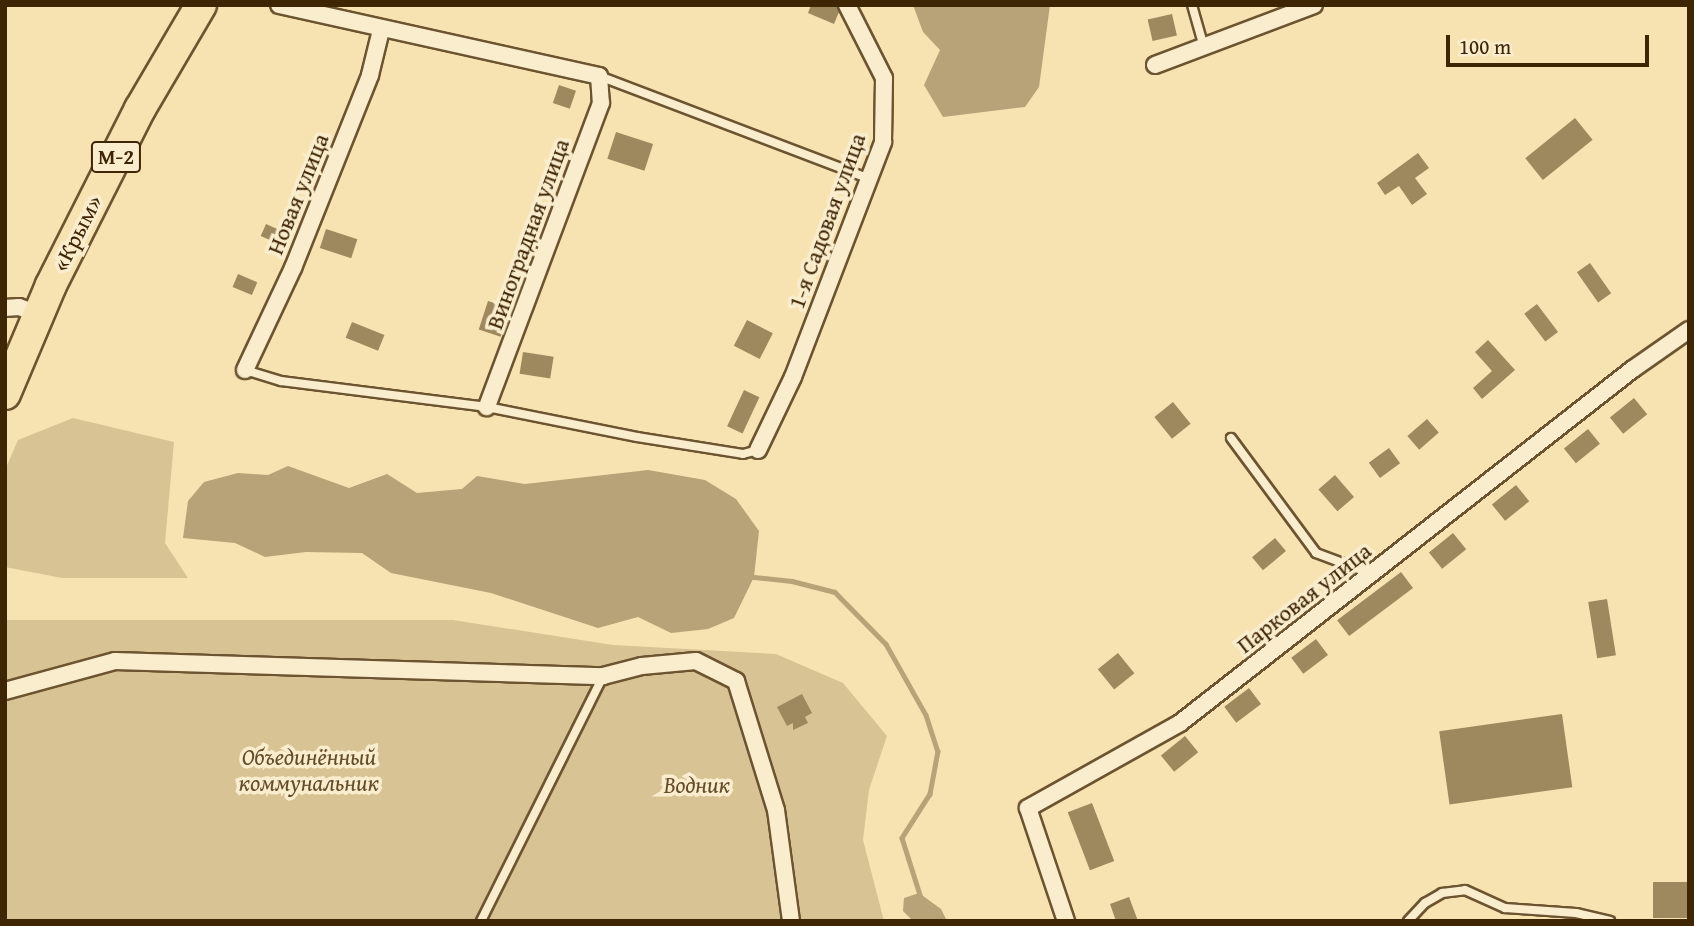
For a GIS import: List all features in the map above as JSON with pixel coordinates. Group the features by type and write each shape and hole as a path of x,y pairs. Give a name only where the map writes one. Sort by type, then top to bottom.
{"highway":[{"name":"«Крым»","path":"5,394 38,314 140,109 201,5"}],"street":[{"path":"279,5 381,30 599,76"},
{"name":"1-я Садовая улица","path":"758,450 793,377 883,142 884,78 847,5"},
{"path":"1155,65 1314,5"},
{"name":"Новая улица","path":"246,370 293,268 370,75 381,30"},
{"name":"Виноградная улица","path":"488,407 601,103 599,76"},
{"path":"5,308 19,307 38,314"},
{"name":"Парковая улица","path":"1066,921 1028,808 1180,723 1633,369 1689,330"},
{"path":"5,691 115,661 603,676 642,666 696,661 736,681 776,810 791,921"}],"lane":[{"path":"1192,5 1194,22 1204,47"},
{"path":"599,76 870,179"},
{"path":"246,370 281,381 488,407 636,438 743,454 758,450"},
{"path":"1231,438 1316,553 1372,575"},
{"path":"481,921 603,676"},
{"path":"1408,921 1424,903 1441,893 1465,890 1505,908 1576,913 1610,921"}],"green space":[{"path":"73,418 174,442 165,543 188,578 62,578 5,567 5,470 18,440"},
{"name":"Объединённый коммунальник","path":"5,620 453,620 613,645 776,654 843,683 887,736 869,790 863,840 884,921 5,921"}],"shaded area":[{"path":"913,5 1050,5 1039,87 1025,107 943,117 924,85 940,50 923,32"},
{"path":"288,466 349,488 387,474 417,493 462,489 477,476 525,484 648,470 705,480 736,499 759,531 754,577 734,618 708,629 671,633 638,617 598,628 491,593 391,573 362,553 306,552 265,557 235,543 183,538 188,501 204,482 238,473 268,475"},
{"path":"919,893 941,909 947,921 913,921 903,911 904,898"}],"building":[{"path":"811,5 837,6 839,12 834,24 808,13"},
{"path":"1172,14 1177,35 1153,41 1148,20"},
{"path":"559,85 576,91 570,109 553,103"},
{"path":"1575,118 1593,140 1543,180 1525,158"},
{"path":"616,132 653,144 644,171 607,159"},
{"path":"1418,153 1429,168 1415,178 1427,194 1412,205 1399,186 1385,195 1377,183"},
{"path":"266,224 284,232 279,244 261,236"},
{"path":"326,229 357,239 351,258 320,248"},
{"path":"1590,263 1611,293 1598,302 1577,272"},
{"path":"238,274 257,282 252,295 233,287"},
{"path":"488,301 510,308 501,337 479,330"},
{"path":"1537,304 1558,332 1545,342 1524,314"},
{"path":"747,320 773,333 760,359 734,346"},
{"path":"352,322 384,335 378,351 346,338"},
{"path":"1488,340 1515,370 1482,399 1473,388 1492,371 1475,352"},
{"path":"523,352 554,357 550,379 520,374"},
{"path":"744,390 759,397 743,433 727,426"},
{"path":"1634,398 1647,414 1623,434 1610,418"},
{"path":"1173,402 1191,424 1172,439 1154,417"},
{"path":"1427,419 1439,433 1419,450 1407,436"},
{"path":"1588,429 1600,444 1576,463 1564,449"},
{"path":"1389,448 1400,463 1380,478 1369,463"},
{"path":"1335,475 1354,497 1337,511 1318,489"},
{"path":"1516,485 1529,501 1505,521 1492,505"},
{"path":"1453,533 1466,549 1442,569 1429,553"},
{"path":"1275,538 1286,551 1263,570 1252,557"},
{"path":"1401,572 1413,588 1349,636 1337,620"},
{"path":"1607,599 1616,655 1597,658 1588,602"},
{"path":"1316,639 1328,655 1303,674 1291,658"},
{"path":"1118,653 1134,673 1114,690 1098,669"},
{"path":"1249,688 1261,704 1236,723 1224,707"},
{"path":"802,694 812,713 805,717 808,723 793,730 793,723 787,726 777,707"},
{"path":"1562,714 1572,787 1450,805 1439,731"},
{"path":"1185,736 1198,752 1174,772 1161,756"},
{"path":"1092,803 1114,861 1090,870 1068,812"},
{"path":"1653,882 1689,882 1689,918 1653,918"},
{"path":"1129,897 1138,921 1116,921 1110,904"}],"waterway":[{"path":"754,577 792,581 835,592 886,644 926,715 938,751 930,794 902,838 921,898"}],"park label":[{"name":"Водник","path":"697,785"}]}
